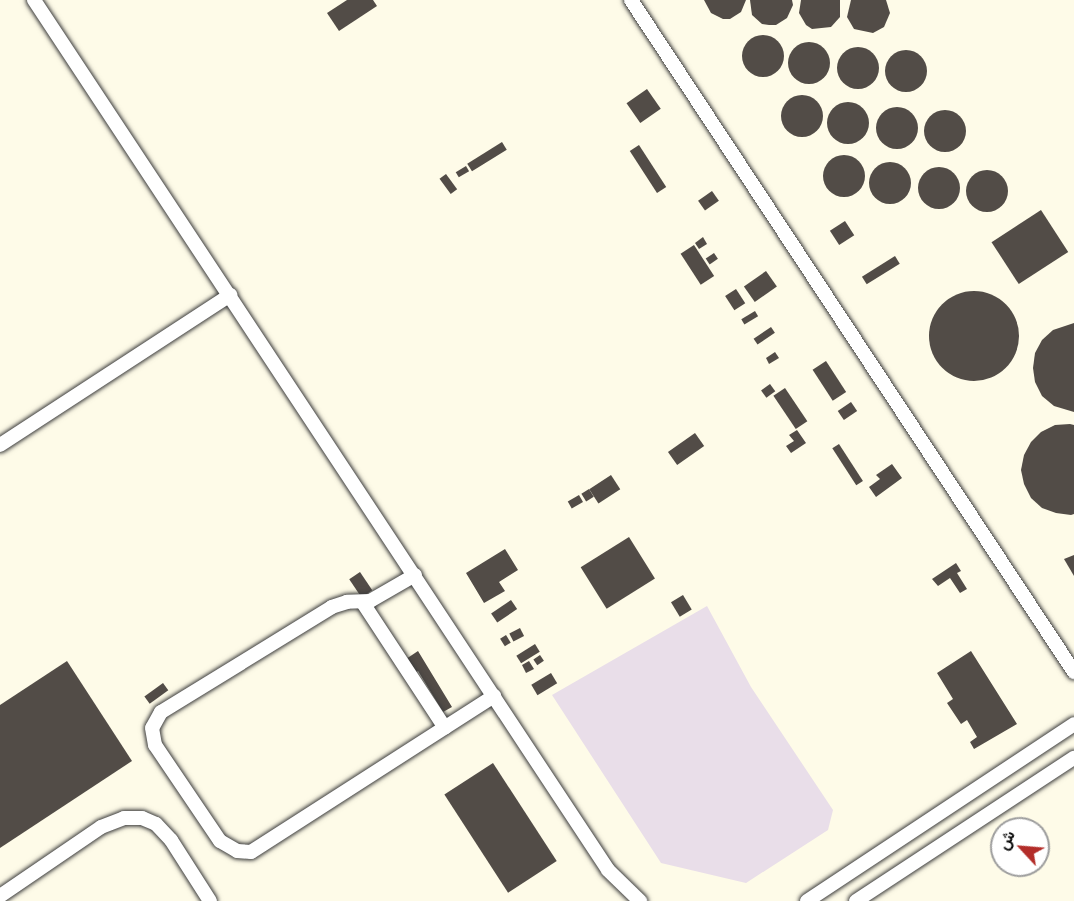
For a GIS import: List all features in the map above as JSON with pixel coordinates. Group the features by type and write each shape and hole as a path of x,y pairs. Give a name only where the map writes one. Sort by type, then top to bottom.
{"street":[{"path":"34,0 608,870 620,901"},
{"path":"631,0 1074,672"},
{"path":"0,445 230,296"},
{"path":"415,575 384,595 363,603 347,602 332,607 161,712 152,728 155,745 220,841 231,849 244,852 258,849 494,696"},
{"path":"363,603 446,728"},
{"path":"807,901 1074,724"},
{"path":"856,901 1074,758"},
{"path":"0,896 101,827 124,818 142,818 156,824 171,840 210,901"},
{"path":"608,870 640,901"}],"shaded area":[{"path":"707,606 751,687 833,810 828,830 746,883 661,863 552,695"}],"building":[{"path":"347,0 373,0 377,6 339,31 327,13"},
{"path":"704,0 746,0 741,12 730,19 723,19 711,13"},
{"path":"750,0 792,0 793,5 787,18 776,25 769,25 762,24 752,15"},
{"path":"801,0 840,0 840,17 831,27 812,29 806,25 799,13"},
{"path":"851,0 886,0 890,13 884,27 873,33 854,29 847,17"},
{"path":"763,35 771,36 778,41 783,48 783,64 778,71 771,76 763,77 755,76 748,71 743,64 742,56 743,48 748,41 755,36"},
{"path":"809,42 817,43 824,48 829,55 829,71 824,78 817,83 809,84 801,83 794,78 789,71 788,63 789,55 794,48 801,43"},
{"path":"858,47 866,48 873,53 878,60 878,76 873,83 866,88 858,89 850,88 843,83 838,76 837,68 838,60 843,53 850,48"},
{"path":"906,50 914,51 921,56 926,63 926,79 921,86 914,91 906,92 898,91 891,86 886,79 885,71 886,63 891,56 898,51"},
{"path":"647,89 661,109 640,123 627,103"},
{"path":"802,95 810,96 817,101 822,108 822,124 817,131 810,136 802,137 794,136 787,131 782,124 781,116 782,108 787,101 794,96"},
{"path":"848,102 856,103 863,108 868,115 868,131 863,138 856,143 848,144 840,143 833,138 828,131 827,123 828,115 833,108 840,103"},
{"path":"897,107 905,108 912,113 917,120 917,136 912,143 905,148 897,149 889,148 882,143 877,136 876,128 877,120 882,113 889,108"},
{"path":"945,110 953,111 960,116 965,123 965,139 960,146 953,151 945,152 937,151 930,146 925,139 924,131 925,123 930,116 937,111"},
{"path":"502,142 507,150 472,171 467,164"},
{"path":"639,145 666,187 657,193 630,151"},
{"path":"844,155 852,156 859,161 864,168 864,184 859,191 852,196 844,197 836,196 829,191 824,184 823,176 824,168 829,161 836,156"},
{"path":"890,162 898,163 905,168 910,175 910,191 905,198 898,203 890,204 882,203 875,198 870,191 869,183 870,175 875,168 882,163"},
{"path":"466,166 469,171 459,177 456,172"},
{"path":"939,167 947,168 954,173 959,180 959,196 954,203 947,208 939,209 931,208 924,203 919,196 918,188 919,180 924,173 931,168"},
{"path":"987,170 995,171 1002,176 1007,183 1007,199 1002,206 995,211 987,212 979,211 972,206 967,199 966,191 967,183 972,176 979,171"},
{"path":"446,174 457,189 451,194 440,179"},
{"path":"712,191 719,201 705,211 698,201"},
{"path":"1041,210 1068,252 1019,284 992,242"},
{"path":"845,221 854,235 839,245 830,231"},
{"path":"703,237 707,244 699,249 695,243"},
{"path":"694,245 714,276 701,285 681,254"},
{"path":"714,253 718,259 710,264 706,259"},
{"path":"895,256 900,264 867,284 862,277"},
{"path":"766,271 777,287 755,302 744,286"},
{"path":"736,289 745,303 734,310 725,296"},
{"path":"974,291 991,294 1006,304 1016,319 1019,336 1016,353 1006,368 991,378 974,381 957,378 942,368 932,353 929,336 932,319 942,304 957,294"},
{"path":"755,311 758,316 744,324 741,319"},
{"path":"1074,323 1074,412 1054,406 1042,396 1035,382 1033,368 1035,353 1042,340 1053,330"},
{"path":"771,327 775,333 758,345 754,339"},
{"path":"775,352 779,358 769,364 766,358"},
{"path":"826,361 846,392 833,401 813,370"},
{"path":"770,384 775,391 766,398 761,390"},
{"path":"785,388 807,421 796,429 773,396"},
{"path":"851,402 857,411 844,420 838,411"},
{"path":"1055,425 1074,425 1074,514 1071,515 1042,508 1031,498 1024,484 1021,470 1024,455 1031,442 1041,432"},
{"path":"797,430 806,443 791,453 786,446 794,441 789,435"},
{"path":"695,433 704,446 677,465 668,452"},
{"path":"839,444 863,481 856,485 832,448"},
{"path":"892,464 902,478 876,497 869,487 880,479 876,475"},
{"path":"611,475 620,489 598,503 589,489"},
{"path":"589,489 594,497 586,501 581,494"},
{"path":"579,495 583,502 572,508 568,502"},
{"path":"629,537 655,579 607,609 581,567"},
{"path":"505,549 518,570 499,582 505,591 484,603 466,573"},
{"path":"1074,555 1074,576 1064,559"},
{"path":"956,563 961,571 957,573 967,589 960,593 950,578 938,586 932,579"},
{"path":"360,572 372,590 362,598 349,579"},
{"path":"683,595 692,610 680,617 671,602"},
{"path":"511,600 517,609 497,623 491,613"},
{"path":"520,628 524,636 513,641 509,633"},
{"path":"506,635 511,643 505,646 500,639"},
{"path":"535,644 540,652 521,663 516,656"},
{"path":"418,651 452,707 443,712 418,671 415,673 406,659"},
{"path":"971,651 1017,724 974,749 970,742 977,737 967,720 961,724 947,703 953,699 937,673"},
{"path":"540,655 544,661 537,665 533,659"},
{"path":"67,661 132,761 0,848 0,705"},
{"path":"529,661 534,669 526,673 522,665"},
{"path":"551,673 557,683 537,695 531,685"},
{"path":"163,683 168,690 150,704 144,697"},
{"path":"493,763 557,861 508,893 444,795"}]}
